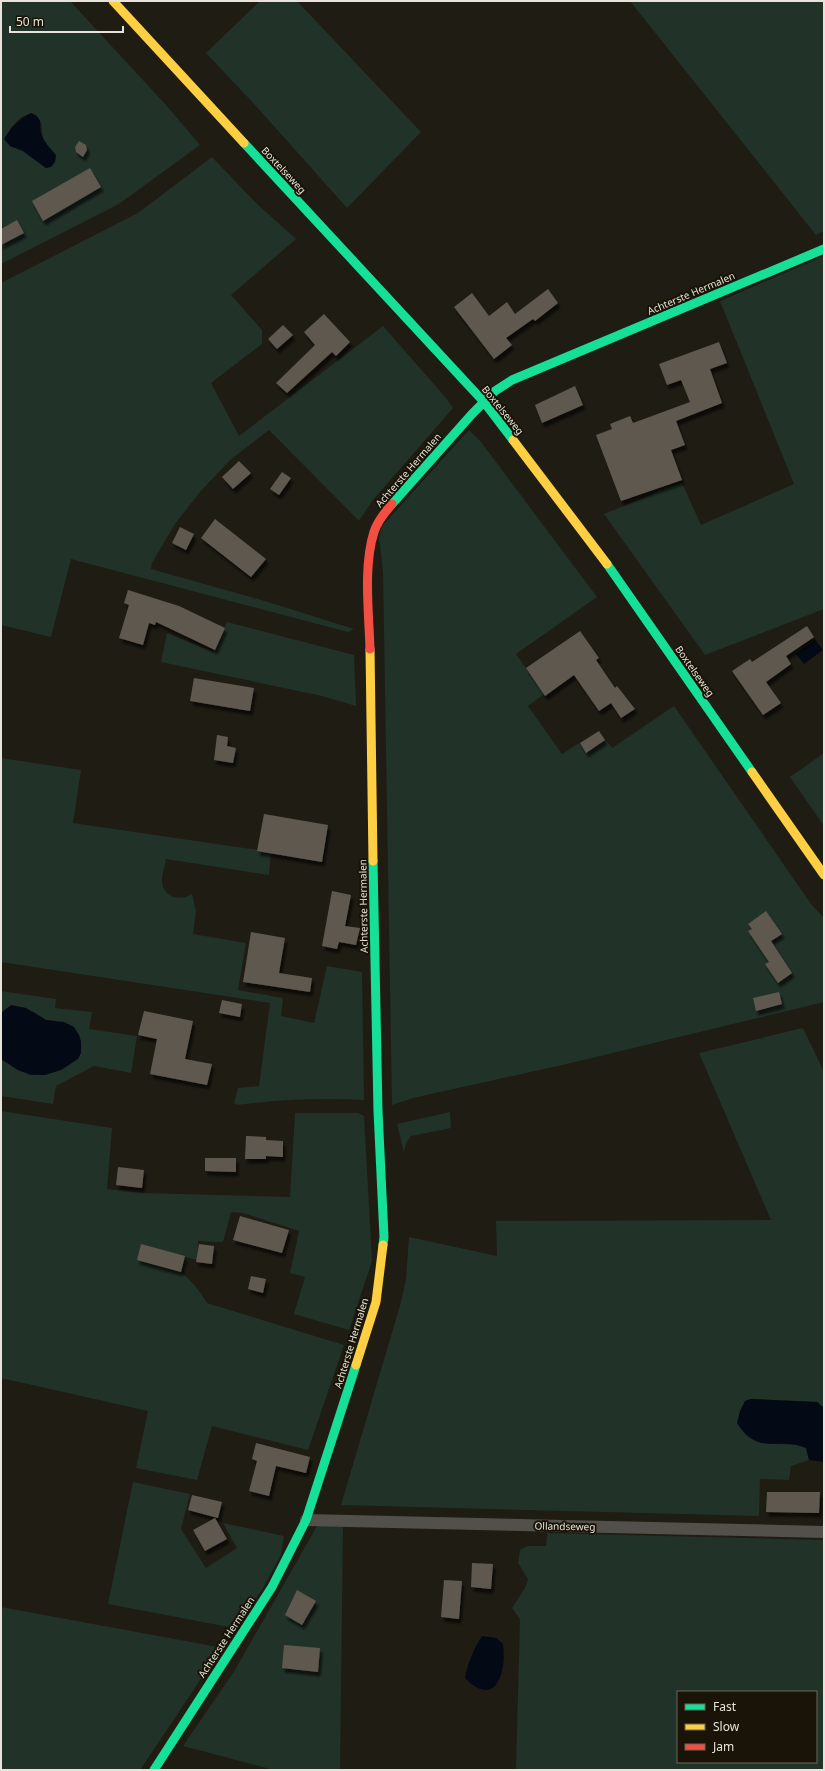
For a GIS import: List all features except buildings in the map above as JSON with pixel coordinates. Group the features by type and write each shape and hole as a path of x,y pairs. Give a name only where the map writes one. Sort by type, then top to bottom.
{"street":[{"name":"Boxtelseweg","path":"113,1 484,402 602,557 824,875"},
{"name":"Achterste Hermalen","path":"154,1770 272,1586 306,1520 376,1302 384,1237 378,1111 368,556 374,531 385,512 484,402 495,391 512,380 824,249"},
{"name":"Ollandseweg","path":"306,1520 824,1532"}],"green space":[{"path":"1,1 70,1 166,105 200,145 119,204 1,264","holes":["31,113 41,122 46,168 23,151 10,146 10,129 20,118"]},
{"path":"260,1 297,1 421,132 347,208 256,106 206,53"},
{"path":"630,1 824,1 824,231 816,235"},
{"path":"212,157 256,203 296,239 231,295 262,330 262,344 211,383 239,436 383,326 453,408 372,501 359,521 269,430 230,460 200,492 175,524 152,563 151,569 268,602 354,629 348,632 71,559 51,637 1,625 1,283 138,213"},
{"path":"824,256 824,609 705,655 604,514 651,495 657,491 682,483 701,525 794,484 720,301"},
{"path":"469,430 481,442 597,597 516,654 544,694 528,706 562,754 579,743 586,752 605,739 612,748 674,706 811,904 824,918 824,1002 571,1063 413,1098 392,1105 383,572 379,537 382,526"},
{"path":"227,622 354,655 356,706 322,696 161,662 167,633 213,652"},
{"path":"824,753 824,826 790,777"},
{"path":"1,758 81,770 73,823 271,852 269,875 166,859 162,878 163,886 168,894 177,898 182,898 192,894 196,911 193,934 246,943 238,990 283,998 281,1016 314,1023 327,966 362,972 364,1100 332,1099 270,1101 238,1105 234,1103 238,1088 259,1086 270,1003 1,962"},
{"path":"1,991 56,999 55,1008 92,1012 89,1029 137,1036 131,1073 94,1066 56,1086 53,1104 1,1096 1,1059 18,1070 31,1075 81,1053 81,1042 79,1035 53,1021 46,1020 34,1012 11,1006 1,1013"},
{"path":"803,1028 824,1072 824,1410 817,1402 751,1399 745,1401 762,1443 797,1445 806,1448 809,1460 791,1466 789,1480 760,1479 759,1516 341,1505 401,1302 406,1279 409,1237 497,1256 496,1221 771,1220 699,1053"},
{"path":"1,1111 112,1128 107,1189 143,1193 290,1197 295,1113 358,1113 364,1116 372,1261 349,1330 294,1314 305,1277 290,1273 299,1231 243,1213 231,1212 223,1242 198,1241 197,1260 143,1245 179,1270 194,1284 207,1303 344,1345 308,1450 212,1426 197,1480 136,1468 148,1411 1,1378"},
{"path":"450,1112 451,1128 411,1136 406,1143 404,1153 397,1124"},
{"path":"133,1482 190,1494 181,1529 206,1568 237,1548 223,1523 284,1536 281,1555 262,1590 234,1628 108,1604"},
{"path":"317,1526 343,1526 340,1770 274,1770 183,1746 235,1670"},
{"path":"547,1533 824,1540 824,1770 516,1770 520,1619 512,1608 525,1588 528,1579 518,1563 520,1550 527,1546 546,1546"},
{"path":"1,1607 218,1647 221,1649 140,1770 1,1770"}],"shaded area":[{"path":"31,113 40,120 42,136 46,144 56,155 55,162 51,167 46,168 23,151 10,146 4,139 16,124"},
{"path":"815,640 823,650 804,664 796,654"},
{"path":"11,1005 26,1008 46,1020 64,1022 74,1027 81,1042 81,1053 78,1059 61,1070 45,1075 31,1075 18,1070 1,1059 1,1013"},
{"path":"751,1399 817,1402 823,1407 824,1462 809,1460 806,1448 796,1445 761,1443 753,1440 737,1423 740,1411 745,1401"},
{"path":"482,1636 496,1638 503,1644 504,1655 501,1675 497,1683 492,1688 485,1690 476,1687 465,1678 472,1656"}],"traffic: fast":[{"path":"244,143 484,402 513,440"},
{"path":"392,504 472,414 495,391 512,380 824,249"},
{"path":"607,564 752,772"},
{"path":"373,861 378,1111 384,1237 383,1245"},
{"path":"154,1770 272,1587 306,1520 356,1365"}],"traffic: slow":[{"path":"113,1 244,143"},
{"path":"513,440 607,564"},
{"path":"370,649 373,861"},
{"path":"752,772 824,875"},
{"path":"356,1365 376,1302 383,1245"}],"traffic: jam":[{"path":"370,649 368,575 371,545 377,525 392,504"}]}
